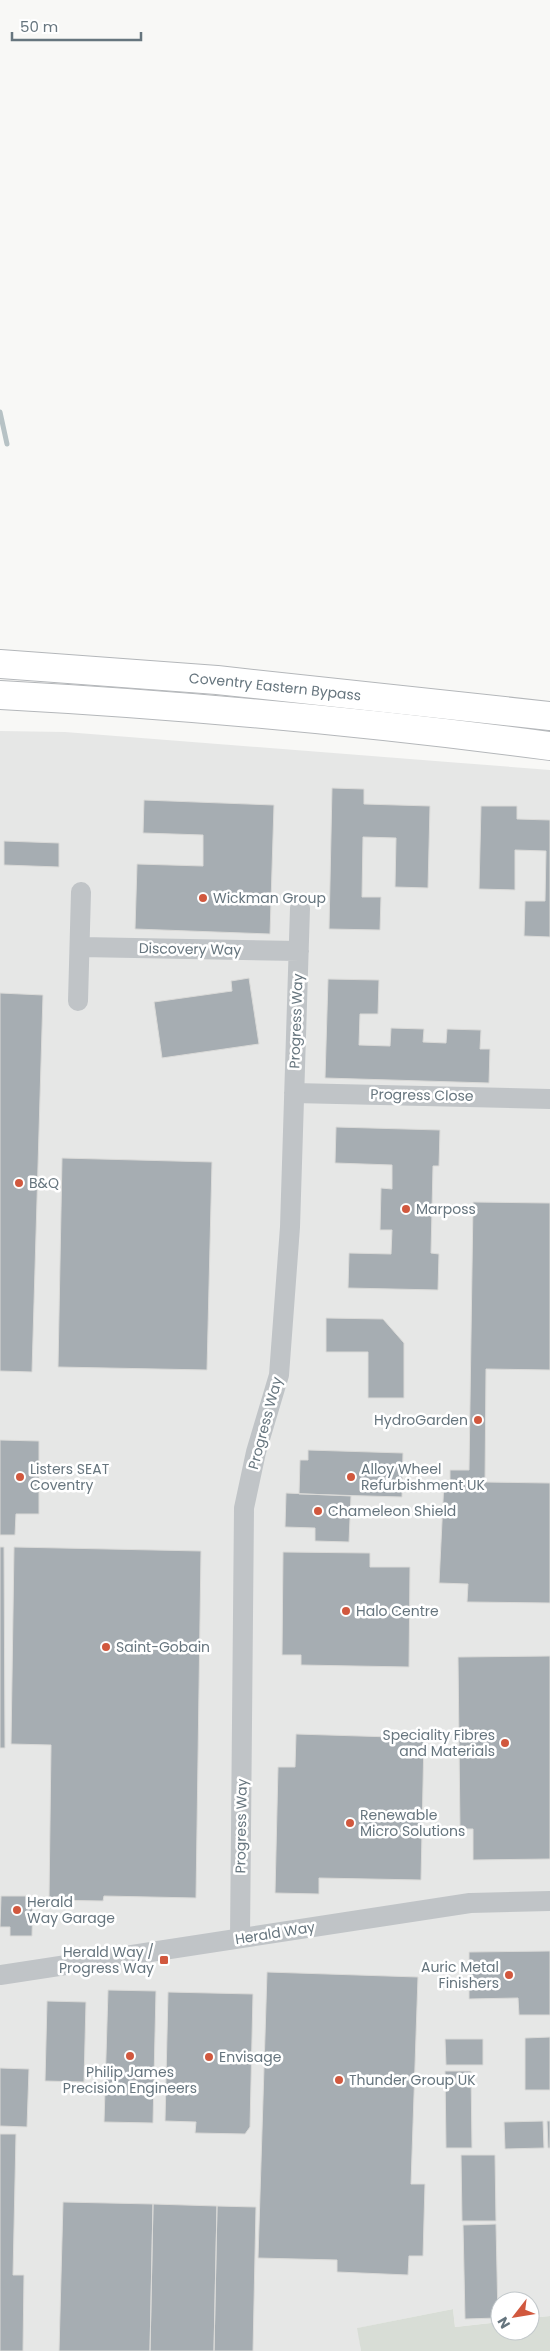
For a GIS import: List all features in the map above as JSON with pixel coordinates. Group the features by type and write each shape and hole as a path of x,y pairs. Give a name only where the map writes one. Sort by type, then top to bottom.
{"highway":[{"path":"0,650 217,666 365,696"},
{"name":"Coventry Eastern Bypass","path":"0,664 217,680 550,716"},
{"name":"Coventry Eastern Bypass","path":"0,695 214,710 419,729 550,746"},
{"path":"0,713 108,715 282,732 419,729"}],"street":[{"path":"78,1000 81,892"},
{"name":"Progress Way","path":"240,1938 244,1508 256,1452 279,1376 290,1227 300,908"},
{"name":"Discovery Way","path":"80,947 299,951"},
{"name":"Progress Close","path":"294,1093 550,1099"},
{"name":"Herald Way","path":"0,1975 470,1903 550,1901"}],"shaded area":[{"path":"0,731 65,732 550,770 550,2316 540,2317 540,2291 490,2291 490,2323 455,2327 453,2309 358,2328 361,2351 0,2351"},
{"path":"453,2309 455,2327 490,2323 490,2341 540,2341 540,2317 550,2316 550,2351 361,2351 357,2328"}],"building":[{"path":"332,788 364,789 364,804 430,806 428,888 395,887 396,838 363,837 362,897 381,897 380,930 329,929"},
{"name":"Wickman Group","path":"144,800 274,805 270,934 135,929 137,864 203,866 203,835 143,833"},
{"path":"481,806 517,806 517,819 550,820 550,937 524,936 525,901 545,901 546,851 515,850 515,890 479,889"},
{"path":"4,841 59,843 59,867 4,865"},
{"path":"249,978 259,1044 162,1058 154,1002 232,991 231,981"},
{"path":"328,979 379,980 378,1014 360,1014 359,1045 390,1046 391,1028 424,1029 423,1042 446,1043 447,1029 481,1030 480,1049 490,1049 489,1083 325,1078"},
{"name":"B&Q","path":"0,993 43,995 32,1372 0,1371"},
{"name":"Marposs","path":"336,1127 440,1130 439,1166 433,1166 431,1253 439,1254 438,1290 348,1288 349,1253 391,1254 392,1230 380,1230 381,1188 392,1189 392,1165 335,1163"},
{"path":"62,1158 212,1162 207,1370 58,1367"},
{"name":"HydroGarden","path":"473,1202 550,1203 550,1370 486,1369 485,1482 550,1483 550,1603 467,1602 468,1584 439,1583 444,1481 450,1481 450,1470 469,1470"},
{"path":"326,1318 383,1319 404,1343 404,1398 368,1398 368,1352 326,1352"},
{"name":"Listers SEAT Coventry","path":"0,1440 39,1441 39,1514 16,1514 15,1535 0,1535"},
{"name":"Alloy Wheel Refurbishment UK","path":"308,1450 403,1453 402,1497 299,1494 300,1460 308,1460"},
{"name":"Chameleon Shield","path":"286,1493 351,1496 349,1542 315,1541 315,1528 285,1527"},
{"path":"0,1547 4,1547 5,1748 0,1748"},
{"name":"Saint-Gobain","path":"14,1547 201,1551 196,1898 104,1896 103,1901 49,1900 51,1745 11,1744"},
{"name":"Halo Centre","path":"283,1552 370,1553 370,1567 410,1567 409,1667 301,1665 301,1655 282,1655"},
{"name":"Speciality Fibres and Materials","path":"550,1656 550,1859 473,1860 473,1829 460,1829 458,1657"},
{"name":"Renewable Micro Solutions","path":"296,1734 424,1738 421,1880 319,1878 319,1894 275,1893 278,1767 295,1767"},
{"name":"Herald Way Garage","path":"1,1896 33,1896 32,1936 10,1936 10,1927 0,1927"},
{"name":"Auric Metal Finishers","path":"550,1951 550,2015 519,2015 518,1998 469,1999 469,1952"},
{"name":"Thunder Group UK","path":"267,1972 418,1977 411,2184 425,2184 423,2256 409,2256 408,2275 337,2272 337,2260 258,2258"},
{"name":"Philip James Precision Engineers","path":"108,1990 156,1991 153,2123 104,2122"},
{"name":"Envisage","path":"168,1992 253,1994 250,2127 245,2134 195,2133 196,2122 165,2121"},
{"path":"47,2001 86,2002 84,2082 45,2081"},
{"path":"550,2037 550,2090 525,2090 525,2038"},
{"path":"445,2039 483,2039 483,2065 446,2065"},
{"path":"0,2068 29,2069 27,2127 0,2126"},
{"path":"445,2071 471,2071 472,2148 446,2148"},
{"path":"543,2121 544,2148 505,2149 504,2122"},
{"path":"547,2121 550,2121 550,2148 548,2148"},
{"path":"0,2134 16,2134 13,2275 24,2275 23,2351 0,2351"},
{"path":"461,2155 495,2155 496,2221 462,2221"},
{"path":"63,2202 153,2204 150,2351 59,2351"},
{"path":"153,2204 217,2206 214,2351 150,2351"},
{"path":"217,2206 256,2207 253,2351 214,2351"},
{"path":"496,2224 497,2291 490,2291 490,2318 465,2319 463,2225"}],"waterway":[{"path":"0,412 7,444"}],"place":[{"name":"Wickman Group","path":"203,898"},
{"name":"B&Q","path":"19,1183"},
{"name":"Marposs","path":"406,1209"},
{"name":"HydroGarden","path":"478,1420"},
{"name":"Listers SEAT Coventry","path":"20,1477"},
{"name":"Alloy Wheel Refurbishment UK","path":"351,1477"},
{"name":"Chameleon Shield","path":"318,1511"},
{"name":"Halo Centre","path":"346,1611"},
{"name":"Saint-Gobain","path":"106,1647"},
{"name":"Speciality Fibres and Materials","path":"505,1743"},
{"name":"Renewable Micro Solutions","path":"350,1823"},
{"name":"Herald Way Garage","path":"17,1910"},
{"name":"Herald Way / Progress Way","path":"164,1960"},
{"name":"Auric Metal Finishers","path":"509,1975"},
{"name":"Philip James Precision Engineers","path":"130,2056"},
{"name":"Envisage","path":"209,2057"},
{"name":"Thunder Group UK","path":"339,2080"}]}
